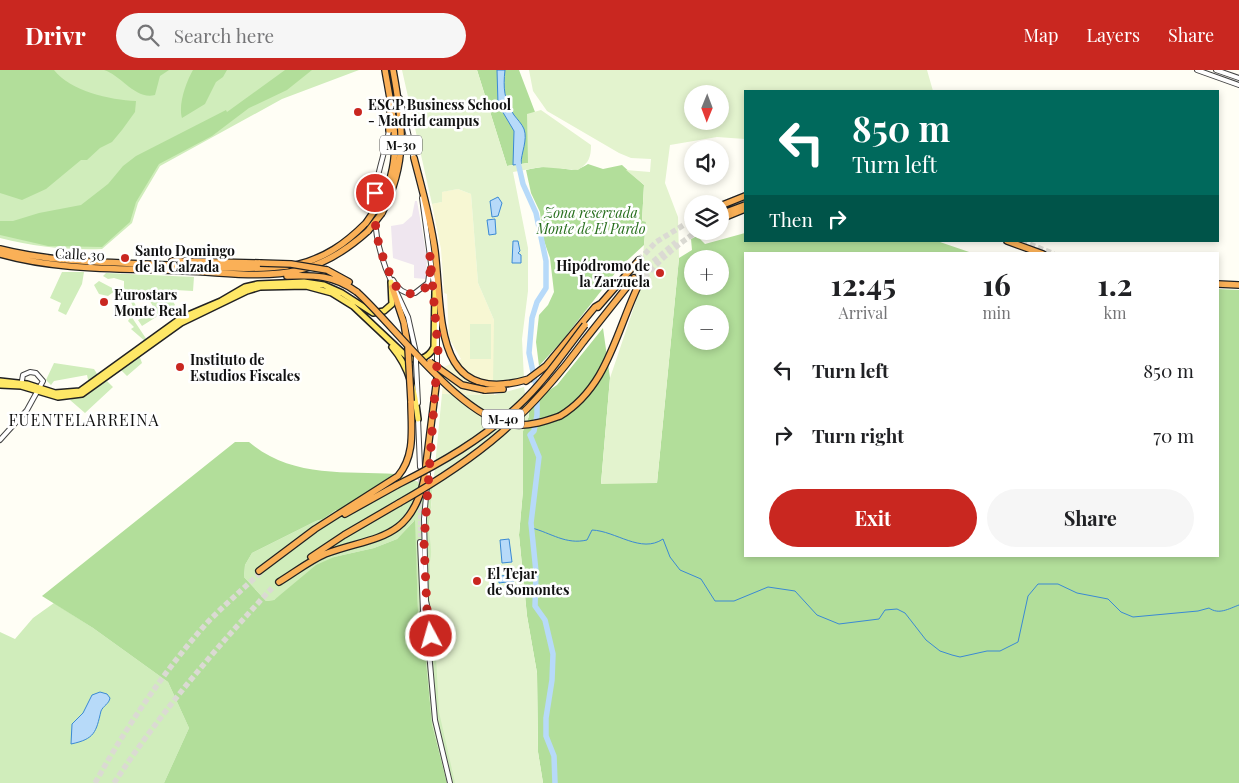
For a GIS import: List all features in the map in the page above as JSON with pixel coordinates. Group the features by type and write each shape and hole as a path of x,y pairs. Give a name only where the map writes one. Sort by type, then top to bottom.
{"highway":[{"name":"Calle 30","path":"0,249 53,259 246,268 296,264 330,253 350,239 366,223 390,184 395,162 396,127 385,70"},
{"name":"Calle 30","path":"0,254 21,260 71,267 275,274 314,266 334,257 368,231 382,213 394,187 401,157 401,127 393,72"},
{"path":"393,72 398,85"},
{"path":"389,130 391,103"},
{"path":"414,158 431,231 442,332 451,358 462,372 487,384 509,385 529,379"},
{"path":"729,202 744,196"},
{"path":"744,205 722,216 744,209"},
{"path":"1010,242 1038,252"},
{"name":"M-40","path":"391,285 402,316 408,348 412,436 410,454 402,471 393,480 315,529 260,572 334,520 451,456 495,426 540,383 583,324 639,260"},
{"path":"115,262 260,262 301,265 327,270 358,290 433,365 462,385 485,390 498,390 518,385 529,379 546,366 583,324"},
{"path":"275,274 323,276 358,290 450,389 476,409 504,423 514,425 540,423 560,416 579,403 597,381 639,284"},
{"name":"M-40","path":"272,588 344,535 454,470 500,436 548,387 634,278"},
{"path":"1219,284 1239,286"},
{"path":"279,582 318,558 386,536 408,517 421,494 424,480 436,378"}],"main road":[{"path":"37,392 63,394 84,389 181,318 254,285 297,282 319,284 337,291 361,307 377,313 388,309 393,302 391,285"},
{"path":"0,383 21,384 37,392 62,398 86,392 181,322 256,288 301,286 327,291 349,303 408,357 418,360 424,358 434,347 435,292"},
{"path":"372,324 396,352 409,375 415,394 418,420"}],"street":[{"path":"1196,70 1239,85"},
{"path":"1216,70 1239,78"},
{"path":"398,85 414,158 435,292 438,337 424,519 426,601 430,617 435,624 431,632 430,655 435,720 450,783"},
{"path":"389,130 377,180 374,207 377,238 385,267 391,285 408,317 416,355 420,467"},
{"path":"385,267 397,288 402,292 416,293 428,283 430,255"},
{"path":"0,440 20,419 43,381 33,372 23,374 21,384"},
{"path":"420,542 422,619 419,626 425,633 430,655"},
{"path":"422,619 430,617"},
{"path":"425,633 431,632"}],"shaded area":[{"path":"415,201 417,201 427,258 426,279 414,278 414,265 393,258 391,226 403,224 412,216"}],"green space":[{"path":"0,70 359,70 282,99 160,166 138,203 132,223 102,249 89,249 38,246 0,238"},
{"path":"0,70 54,70 70,84 80,89 114,99 136,101 135,112 112,142 100,148 87,160 81,160 46,189 22,200 0,193"},
{"path":"104,70 169,70 160,76 155,95 148,96 135,91"},
{"path":"193,70 227,70 223,77 216,82 205,104 182,118 183,94"},
{"path":"285,70 312,70 287,90 249,108 212,136 159,164 136,202 130,222 102,247 48,246 0,235 0,221 13,221 39,213 81,205 108,184 123,166 136,156 226,110 227,112"},
{"path":"402,70 477,70 507,166 528,163 527,114 541,110 591,145 589,159 578,170 541,167 513,172 528,248 528,291 522,339 524,379 493,384 494,320 478,283 471,194 458,189 442,192 442,202 432,204"},
{"path":"477,70 519,70 535,112 528,163 507,166"},
{"name":"Hipódromo de la Zarzuela","path":"529,70 927,70 933,90 744,90 744,139 717,137 684,140 684,143 670,145 665,183 678,217 679,258 657,483 601,484 610,378 640,289 646,222 642,221 644,185 626,170 650,172 651,159 631,158 547,111 533,91"},
{"name":"Zona reservada Monte de El Pardo","path":"588,164 603,169 622,165 644,185 642,221 646,221 644,245 619,268 562,341 539,366 536,342 539,315 548,305 554,292 550,258 543,238 540,212 531,193 526,170 547,167 575,169"},
{"path":"458,189 471,194 478,283 494,320 494,395 442,394 444,367 461,359 449,338 447,294 444,293 441,249 432,204 442,202 441,192"},
{"path":"744,233 744,242 940,242 969,252 744,252 744,557 1219,557 1219,289 1239,290 1239,783 543,783 538,752 537,673 527,616 519,535 523,490 523,431 529,416 529,404 557,385 603,328 610,378 601,483 657,483 679,258 684,255 684,295 729,295 729,250 692,250 691,240 701,240 705,244 720,240 729,240 729,237"},
{"path":"62,272 84,272 82,284 66,315 58,311 61,303 50,298"},
{"path":"106,273 194,277 193,291 175,290 169,293 175,305 142,326 138,320 155,310 147,296 134,302 136,306 133,307 124,289 124,281 114,278 108,279 103,276"},
{"path":"99,281 116,290 108,296 99,294 94,285"},
{"path":"131,316 147,340 146,342 131,329 134,327 128,321"},
{"path":"470,324 491,324 491,359 470,359"},
{"path":"139,355 142,363 127,376 120,369"},
{"path":"54,363 94,369 99,377 89,384 87,375 54,381 51,385 46,380"},
{"path":"107,381 113,387 85,413 70,400"},
{"name":"El Tejar de Somontes","path":"524,387 529,416 523,431 523,490 519,535 527,616 537,673 538,752 543,783 455,783 439,712 435,640 440,625 430,609 431,553 429,528 442,394 494,395"},
{"path":"235,442 249,442 265,454 282,462 300,467 338,472 396,474 338,512 336,510 323,519 252,553 245,565 244,577 266,601 274,600 316,565 334,557 374,548 397,539 415,520 418,611 416,627 424,640 432,724 447,783 164,783 189,728 168,682 93,628 42,596"},
{"path":"396,474 433,487 429,528 442,540 474,783 447,783 432,724 424,640 416,627 418,611 414,521 397,539 374,548 334,557 274,600 266,601 244,577 245,565 252,553 323,519 336,510 338,512"},
{"path":"54,603 93,628 168,682 189,728 164,783 0,783 0,632 15,639 33,618"}],"water":[{"path":"497,70 505,70 504,88 506,99 524,129 525,138 521,164 513,165 514,131 498,104"},
{"path":"498,197 502,203 498,216 492,217 490,201"},
{"path":"495,219 496,234 489,235 487,220"},
{"path":"513,241 518,241 520,251 518,253 521,255 521,263 512,263"},
{"path":"509,539 512,562 502,563 500,540"},
{"path":"513,575 514,581 499,583 499,576"},
{"path":"100,692 107,694 110,698 101,711 96,729 85,740 71,744 72,724 83,713 92,695"}],"waterway":[{"path":"517,158 523,184 536,213 546,261 546,288 537,302 532,318 529,353 537,391 537,415 534,431 530,435 539,457 531,523 536,572 535,606 545,620 553,654 552,680 546,718 546,736 554,756 555,783"},
{"path":"532,528 572,541 587,540 592,530 601,531 637,543 655,543 663,539 670,557 680,570 701,579 715,601 734,601 768,587 795,591 817,615 839,624 879,619 885,610 897,609 905,613 926,640 940,651 960,657 987,651 1000,651 1018,642 1028,596 1038,584 1058,584 1077,593 1108,599 1121,612 1133,617 1198,611 1209,608 1220,611 1239,605"}],"tunnel":[{"path":"639,260 656,242 684,225"},
{"path":"639,284 652,269 685,240"},
{"path":"634,278 676,242"},
{"path":"1024,242 1049,252"},
{"path":"420,467 420,487"},
{"path":"420,497 420,542"},
{"path":"95,783 133,721 174,662 205,625 261,572"},
{"path":"114,783 150,731 189,682 272,588"}],"place":[{"name":"ESCP Business School - Madrid campus","path":"358,112"},
{"name":"Santo Domingo de la Calzada","path":"125,258"},
{"name":"Hipódromo de la Zarzuela","path":"660,273"},
{"name":"Eurostars Monte Real","path":"104,302"},
{"name":"Instituto de Estudios Fiscales","path":"180,367"},
{"name":"El Tejar de Somontes","path":"477,581"}],"district":[{"name":"FUENTELARREINA","path":"84,419"}],"route":[{"path":"375,193 374,207 379,251 385,267 397,288 402,292 411,294 425,288 430,275 430,255 435,292 438,350 424,519 426,601 427,610 435,624 431,636"}]}
